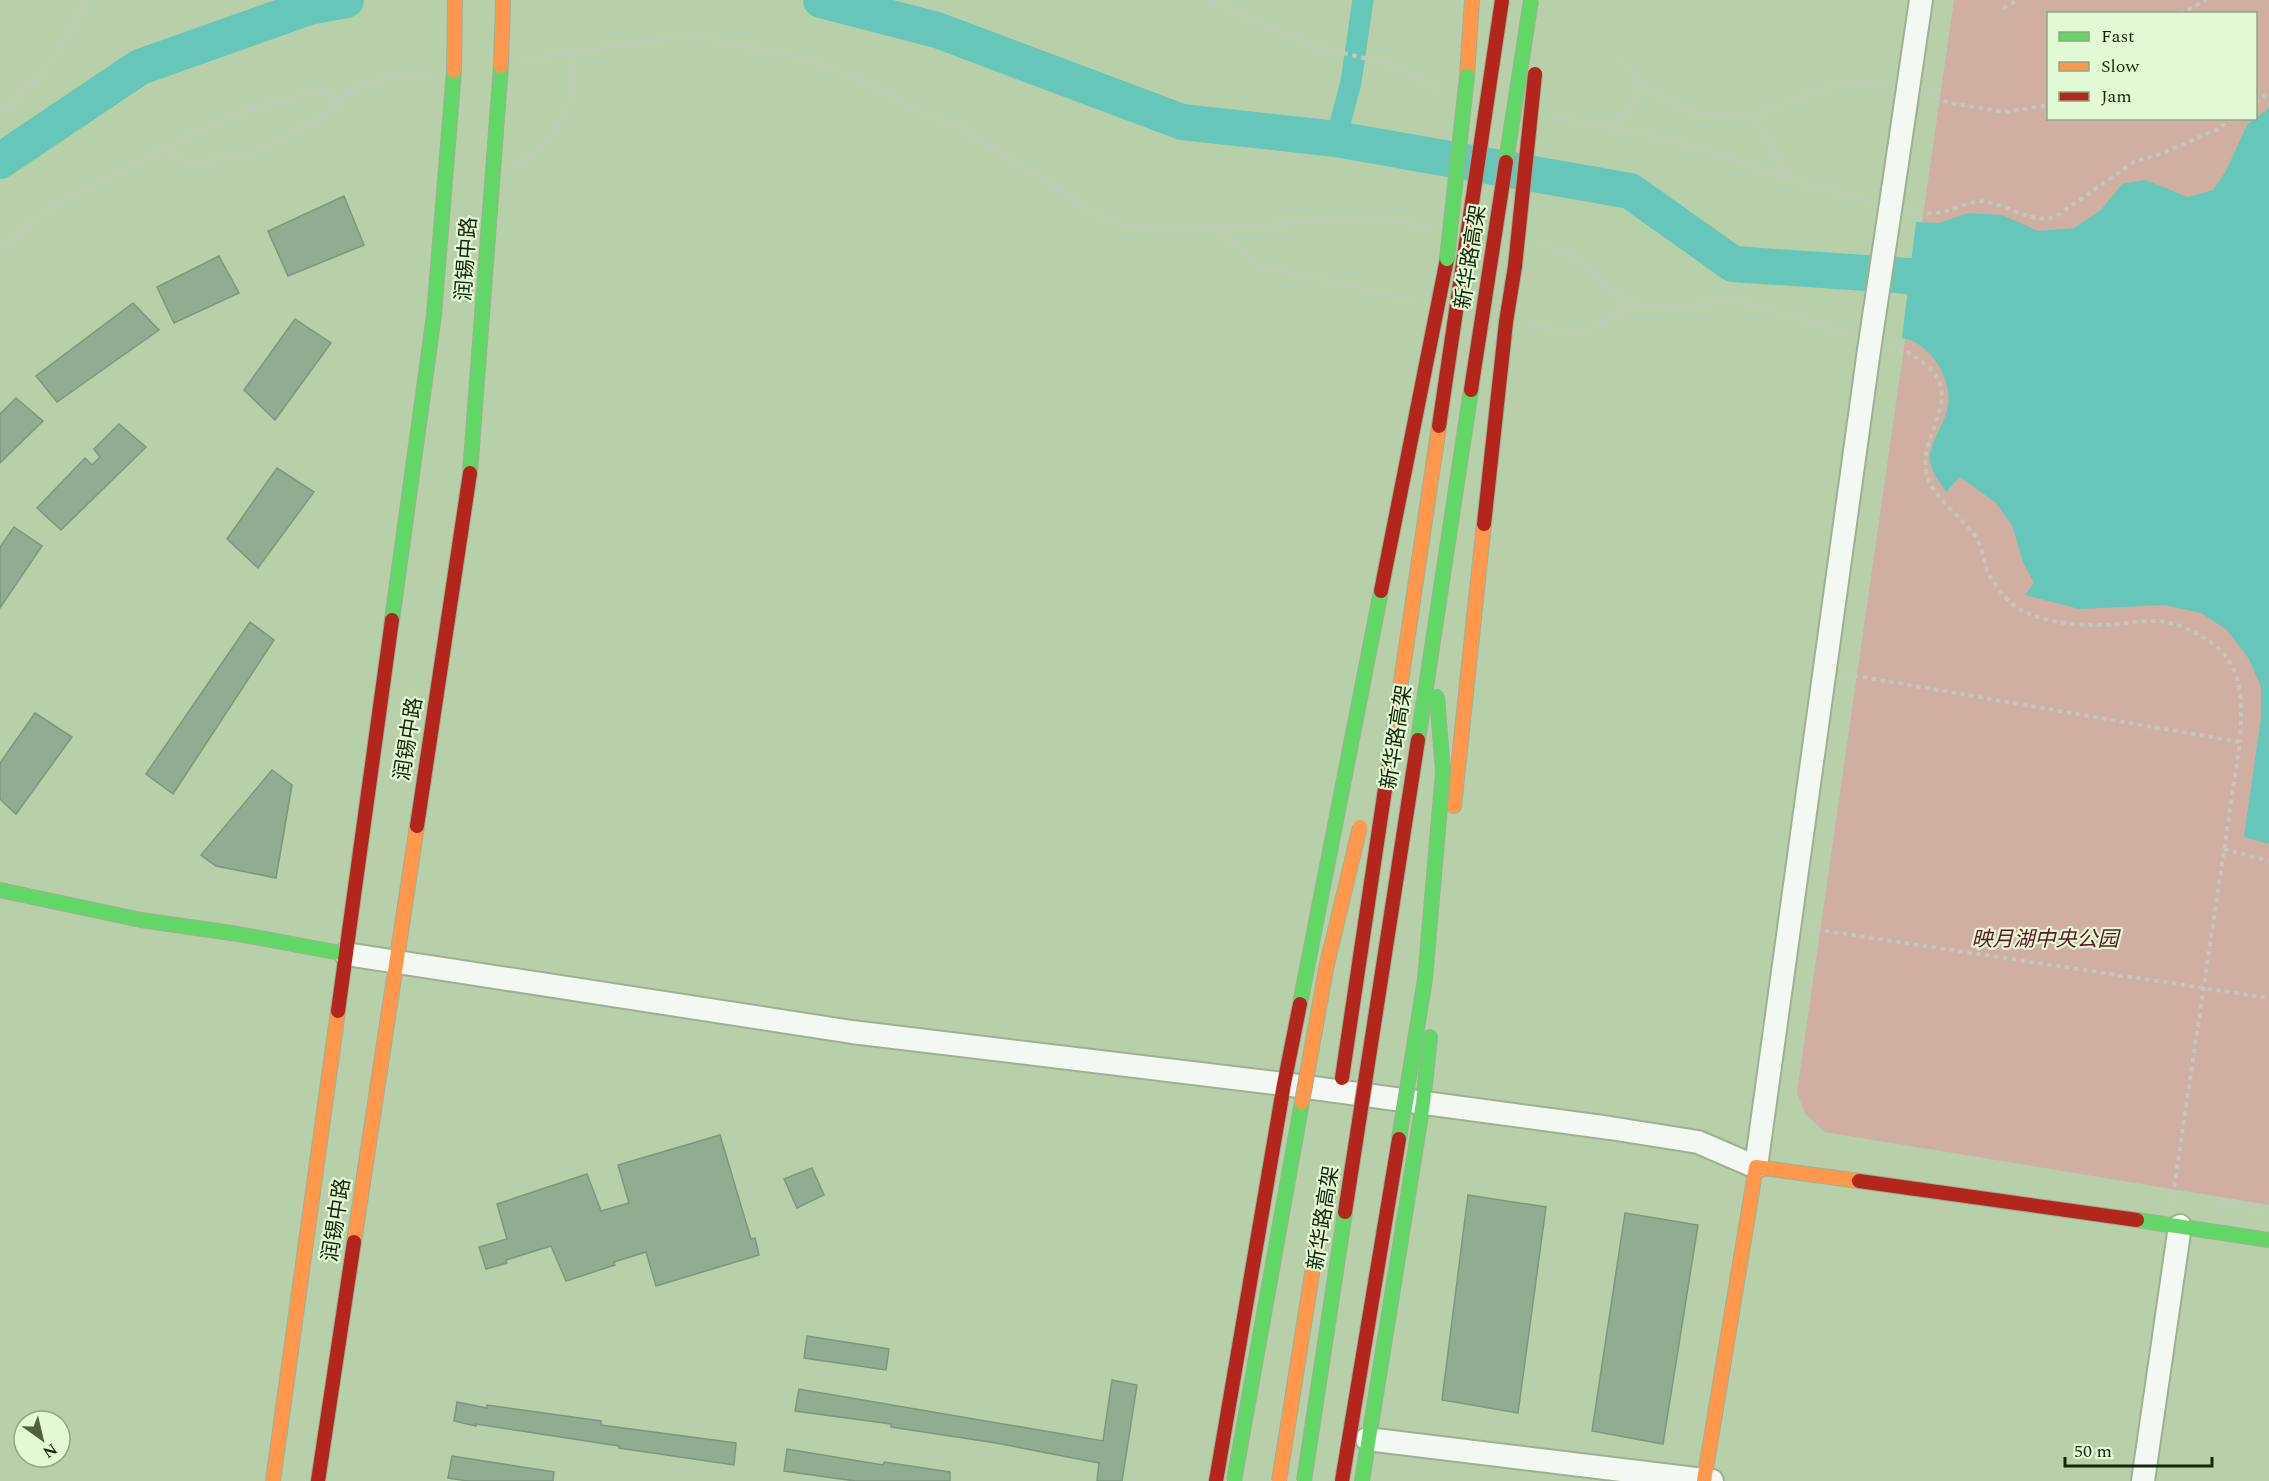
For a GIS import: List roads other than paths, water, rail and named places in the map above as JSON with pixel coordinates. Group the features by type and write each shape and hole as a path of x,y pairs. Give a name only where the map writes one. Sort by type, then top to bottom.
{"main road":[{"name":"润锡中路","path":"273,1481 434,315 454,72 455,0"},
{"name":"润锡中路","path":"318,1481 469,481 494,168 503,0"},
{"path":"1216,1481 1284,1084 1447,259 1467,76 1472,0"},
{"name":"新华路高架","path":"1338,1104 1502,0"},
{"name":"新华路高架","path":"1304,1481 1531,0"},
{"path":"1362,1481 1423,1103 1506,322 1515,266 1536,69"},
{"path":"1372,778 1409,627"},
{"path":"1342,1481 1425,979 1443,772 1433,636"},
{"path":"1234,1481 1327,964 1364,813"},
{"path":"0,890 141,920 238,934 346,954"},
{"path":"1707,1481 1756,1167 2175,1217 2269,1240"},
{"name":"新华路高架","path":"1279,1481 1321,1221"}],"street":[{"path":"346,954 852,1032 1284,1084 1698,1142 1756,1167 1888,198 1909,85 1921,0"},
{"path":"2142,1481 2175,1217"},
{"path":"1367,1439 1707,1481"}],"water":[{"path":"2269,108 2269,844 2244,837 2261,718 2261,687 2249,659 2227,630 2201,613 2165,605 2079,609 2025,595 2034,583 2023,562 2012,525 1996,503 1960,477 1946,492 1935,474 1930,454 1947,411 1946,384 1943,373 1930,354 1922,346 1902,338 1916,222 1939,223 1968,213 2002,215 2038,231 2074,228 2101,210 2122,184 2145,180 2188,197 2213,190 2226,171 2247,125 2257,120 2257,117"}],"waterway":[{"path":"0,161 140,67 309,7 346,0"},
{"path":"821,0 937,30 1182,122 1336,139 1630,191 1733,264 1909,276 1955,289"},
{"path":"1336,139 1351,82 1363,0"}],"park label":[{"name":"映月湖中央公园","path":"2045,939"}]}
